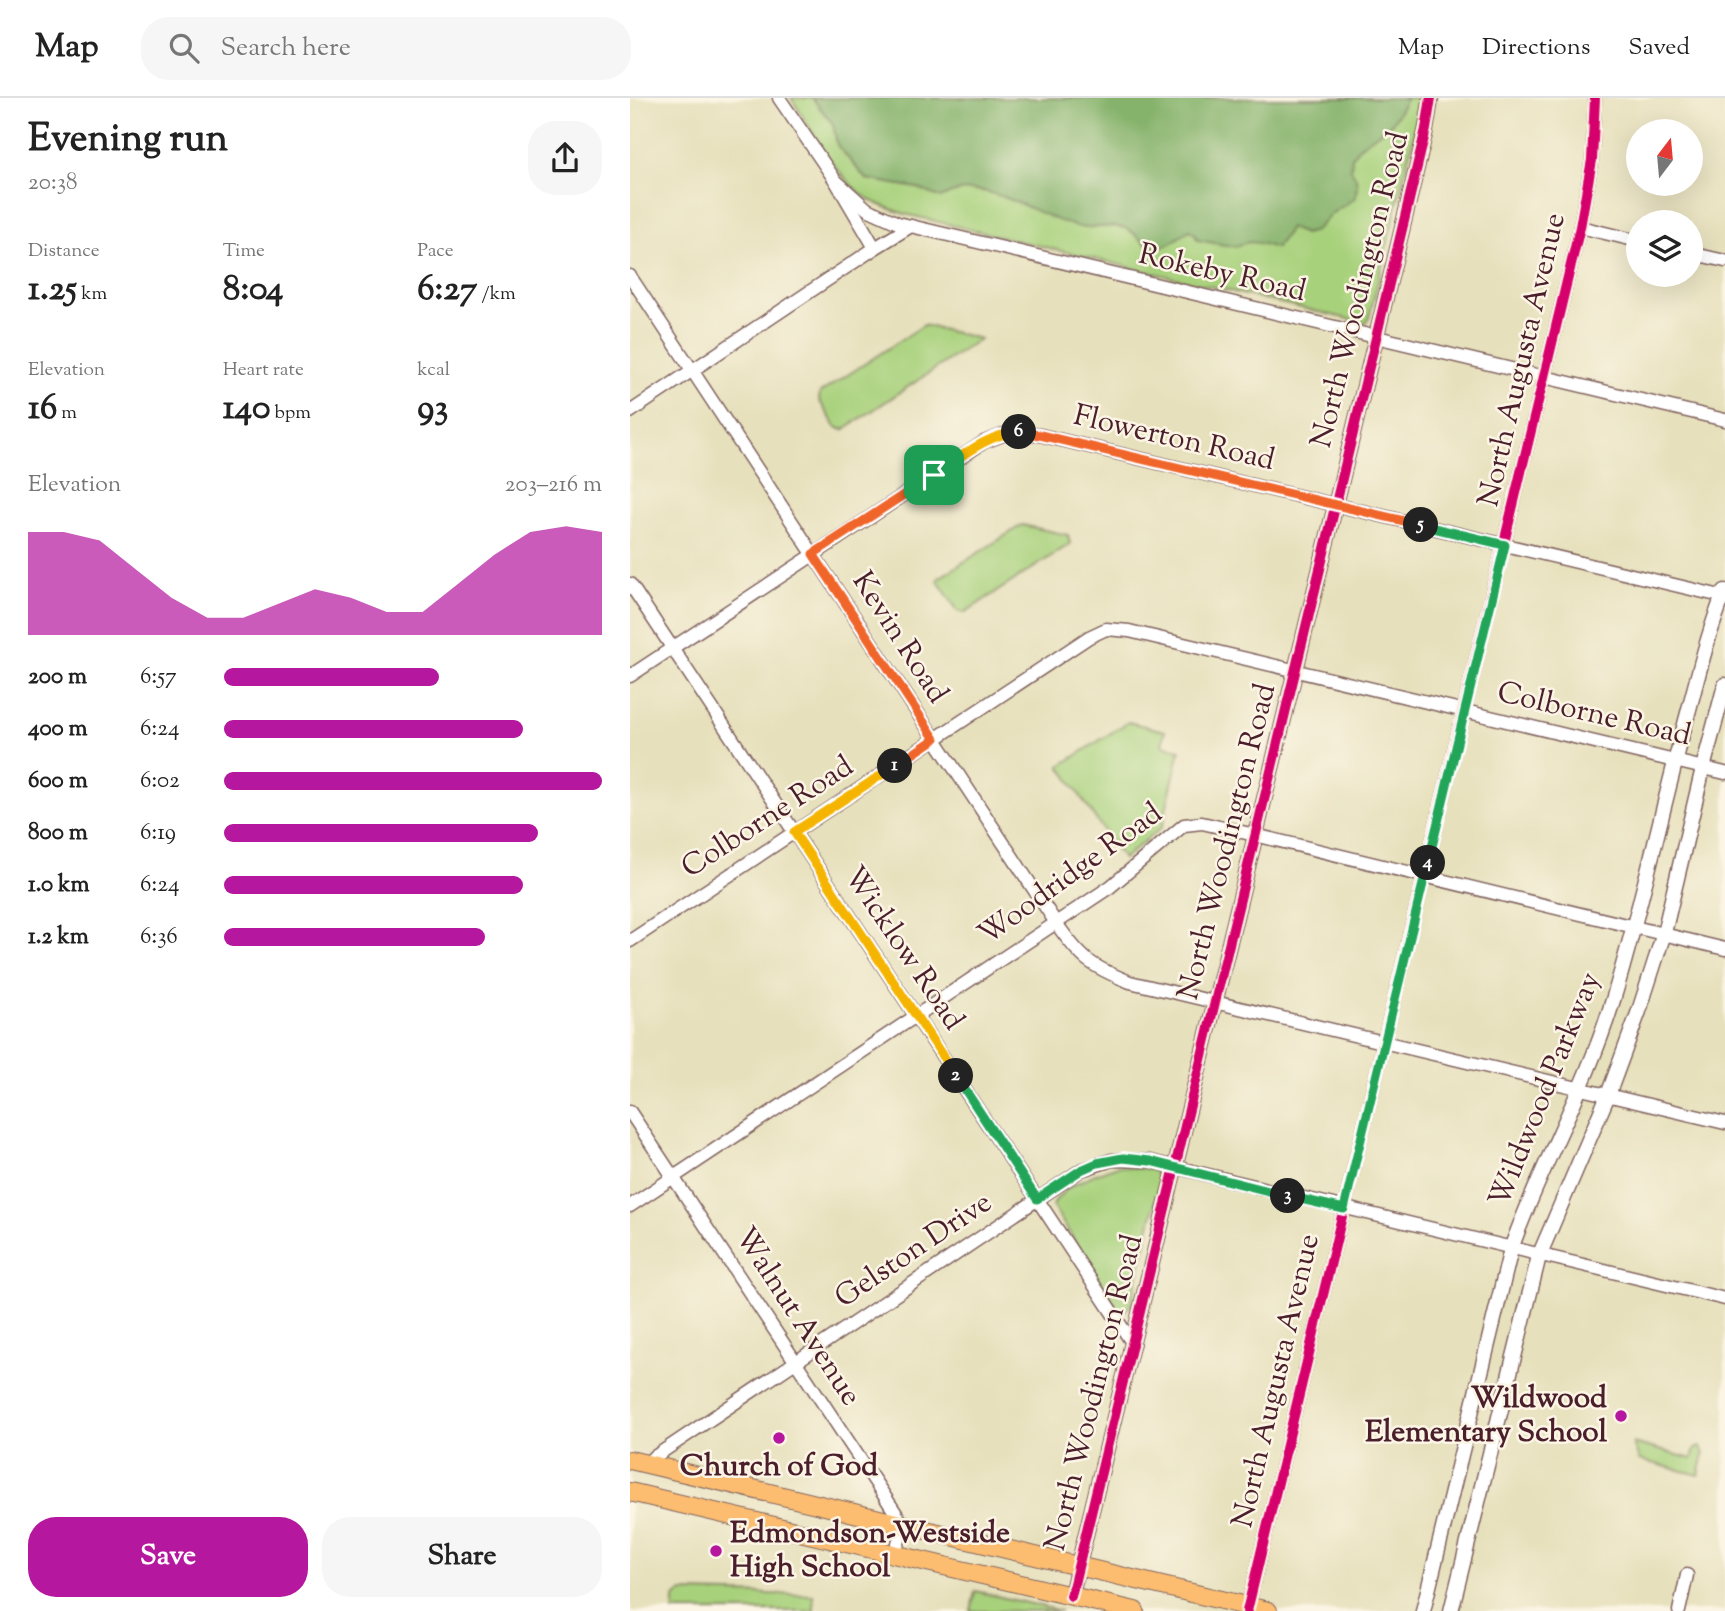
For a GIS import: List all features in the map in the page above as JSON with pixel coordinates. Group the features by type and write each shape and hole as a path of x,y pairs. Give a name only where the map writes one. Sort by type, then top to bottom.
{"main road":[{"path":"637,1462 1079,1565 1248,1609 1268,1611"},
{"path":"630,1492 1135,1611"}],"street":[{"path":"779,98 835,180 875,248"},
{"name":"North Woodington Road","path":"1071,1596 1376,338 1431,98"},
{"name":"North Augusta Avenue","path":"1248,1609 1580,228 1592,160 1595,98"},
{"name":"Rokeby Road","path":"835,180 867,209 881,217 911,226 1725,420"},
{"path":"630,412 911,226"},
{"path":"1580,228 1626,238"},
{"path":"1703,256 1725,261"},
{"name":"Kevin Road","path":"630,276 1056,923 1082,958 1100,970 1130,982 1725,1123"},
{"name":"Flowerton Road","path":"630,676 984,442 1008,433 1040,435 1724,595"},
{"name":"Wicklow Road","path":"630,584 1133,1344"},
{"name":"Wildwood Parkway","path":"1423,1611 1511,1249 1524,1213 1580,1089 1612,1002 1675,761 1724,595"},
{"name":"Colborne Road","path":"630,941 1089,637 1107,629 1129,631 1725,773"},
{"name":"Wildwood Parkway","path":"1451,1611 1539,1256 1608,1095 1664,933 1725,685"},
{"name":"Woodridge Road","path":"630,1206 1110,887 1184,825 1202,823 1255,835 1725,949"},
{"name":"Walnut Avenue","path":"630,1112 903,1524"},
{"name":"Gelston Drive","path":"637,1462 794,1362 1081,1170 1112,1160 1150,1161 1725,1299"},
{"path":"895,1555 903,1524"},
{"path":"1679,1611 1687,1575"}],"green space":[{"path":"791,98 1421,98 1369,318 1365,323 905,214 883,206 870,200 847,181 826,154"},
{"path":"812,98 1407,98 1392,123 1359,147 1352,157 1351,169 1357,187 1355,198 1331,214 1315,231 1305,234 1290,228 1276,248 1256,243 1236,247 1198,240 1189,230 1168,244 1156,247 1147,245 1123,228 1080,227 992,193 957,191 941,198 917,188 866,179 837,145 833,124"},
{"path":"924,325 980,339 843,430 836,427 819,400 820,393"},
{"path":"1022,525 1068,535 1070,544 964,613 958,611 938,581 939,578"},
{"path":"1128,722 1165,731 1162,745 1180,750 1162,827 1123,859 1060,766"},
{"path":"1118,1166 1153,1170 1161,1179 1131,1305 1125,1311 1118,1309 1053,1207 1056,1200 1070,1187"},
{"path":"1633,1443 1692,1459 1695,1448 1701,1447 1704,1454 1699,1475 1639,1460"},
{"path":"975,1591 1061,1611 971,1611"},
{"path":"682,1592 813,1595 814,1611 674,1611 674,1599"}],"cycle path":[{"path":"1071,1596 1376,338 1431,98"},
{"path":"1247,1611 1580,227 1592,160 1595,98"}],"place":[{"name":"Wildwood Elementary School","path":"1621,1416"},
{"name":"Church of God","path":"779,1438"},
{"name":"Edmondson-Westside High School","path":"716,1551"}],"route":[{"path":"1024,432 1505,545 1344,1209 1150,1161 1123,1158 1097,1163 1081,1170 1037,1199 794,832 935,739 813,554 934,475 984,442 1008,433 1024,432"}]}
